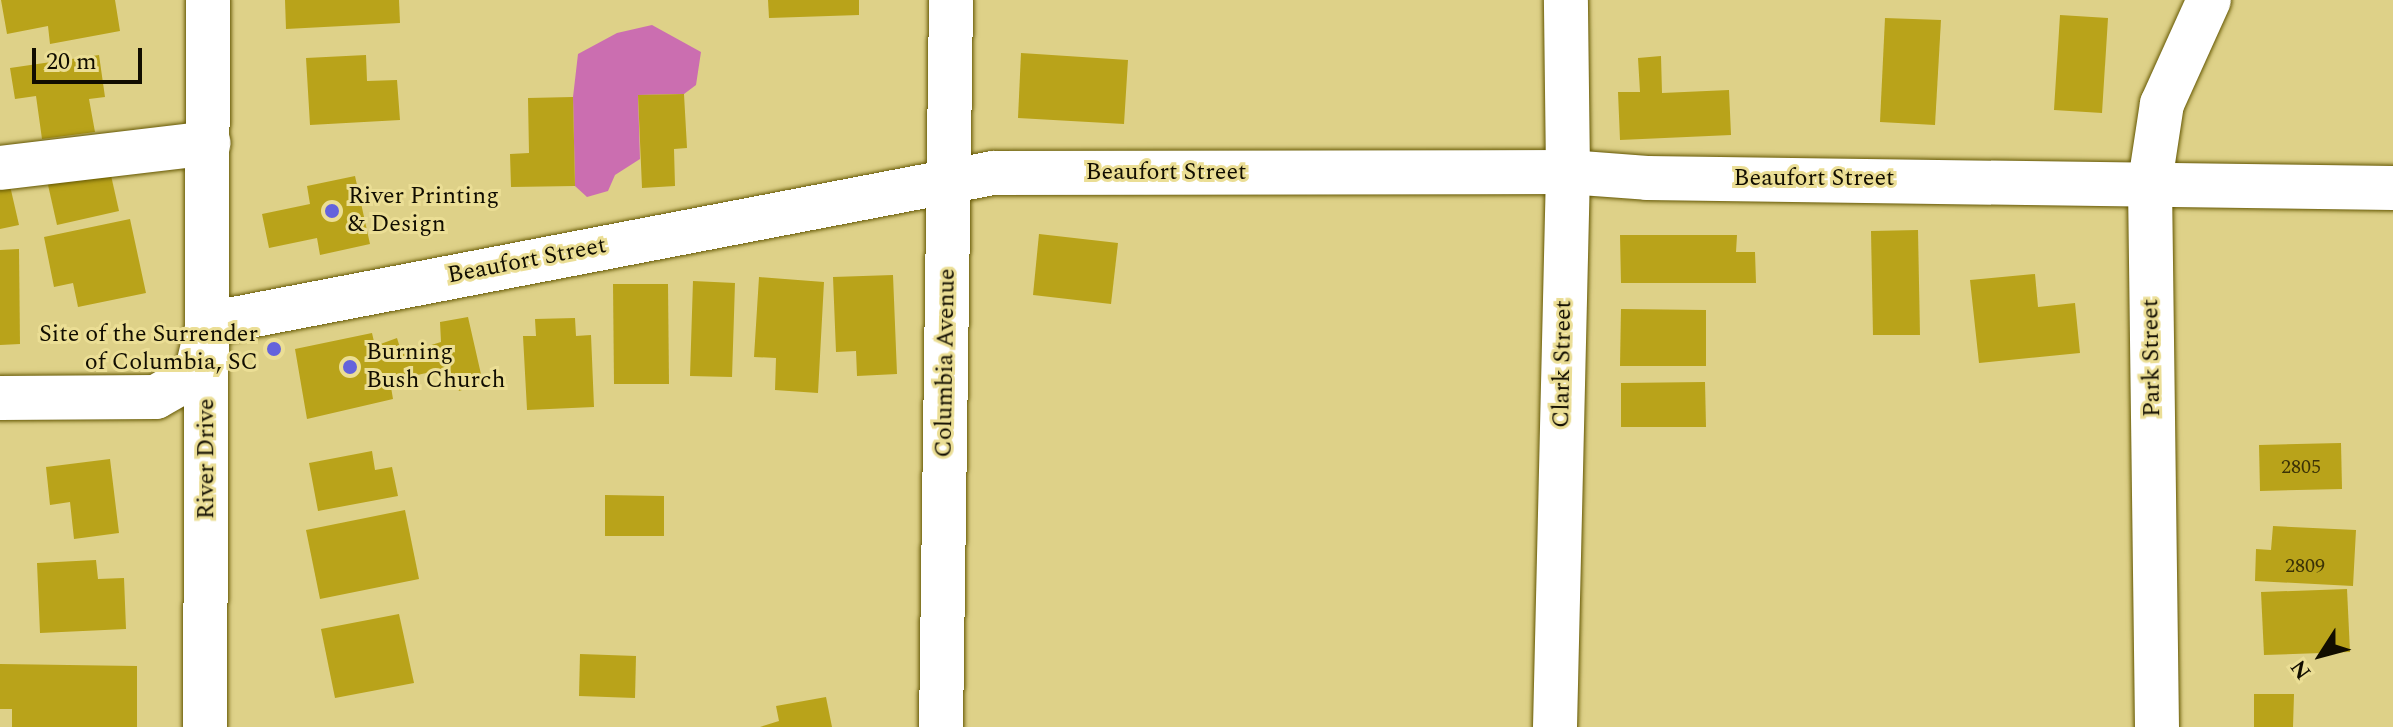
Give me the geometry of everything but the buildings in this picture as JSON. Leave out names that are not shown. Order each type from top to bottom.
[{"type":"street","name":"River Drive","points":[[205,727],[208,0]]},
{"type":"street","name":"Columbia Avenue","points":[[941,727],[951,0]]},
{"type":"street","name":"Clark Street","points":[[1555,727],[1568,172],[1566,0]]},
{"type":"street","name":"Park Street","points":[[2157,727],[2150,182],[2162,104],[2209,0]]},
{"type":"street","points":[[0,168],[209,143]]},
{"type":"street","name":"Beaufort Street","points":[[208,324],[948,179],[993,173],[1568,172],[1647,178],[2150,182],[2393,188]]},
{"type":"street","points":[[0,398],[156,397],[196,374],[208,324]]},
{"type":"shaded area","points":[[652,25],[701,52],[696,85],[684,94],[638,95],[640,159],[615,175],[608,191],[587,197],[575,186],[573,97],[578,54],[617,33]]},
{"type":"place","name":"River Printing & Design","points":[[332,211]]},
{"type":"place","name":"Site of the Surrender of Columbia, SC","points":[[274,349]]},
{"type":"place","name":"Burning Bush Church","points":[[350,367]]}]
